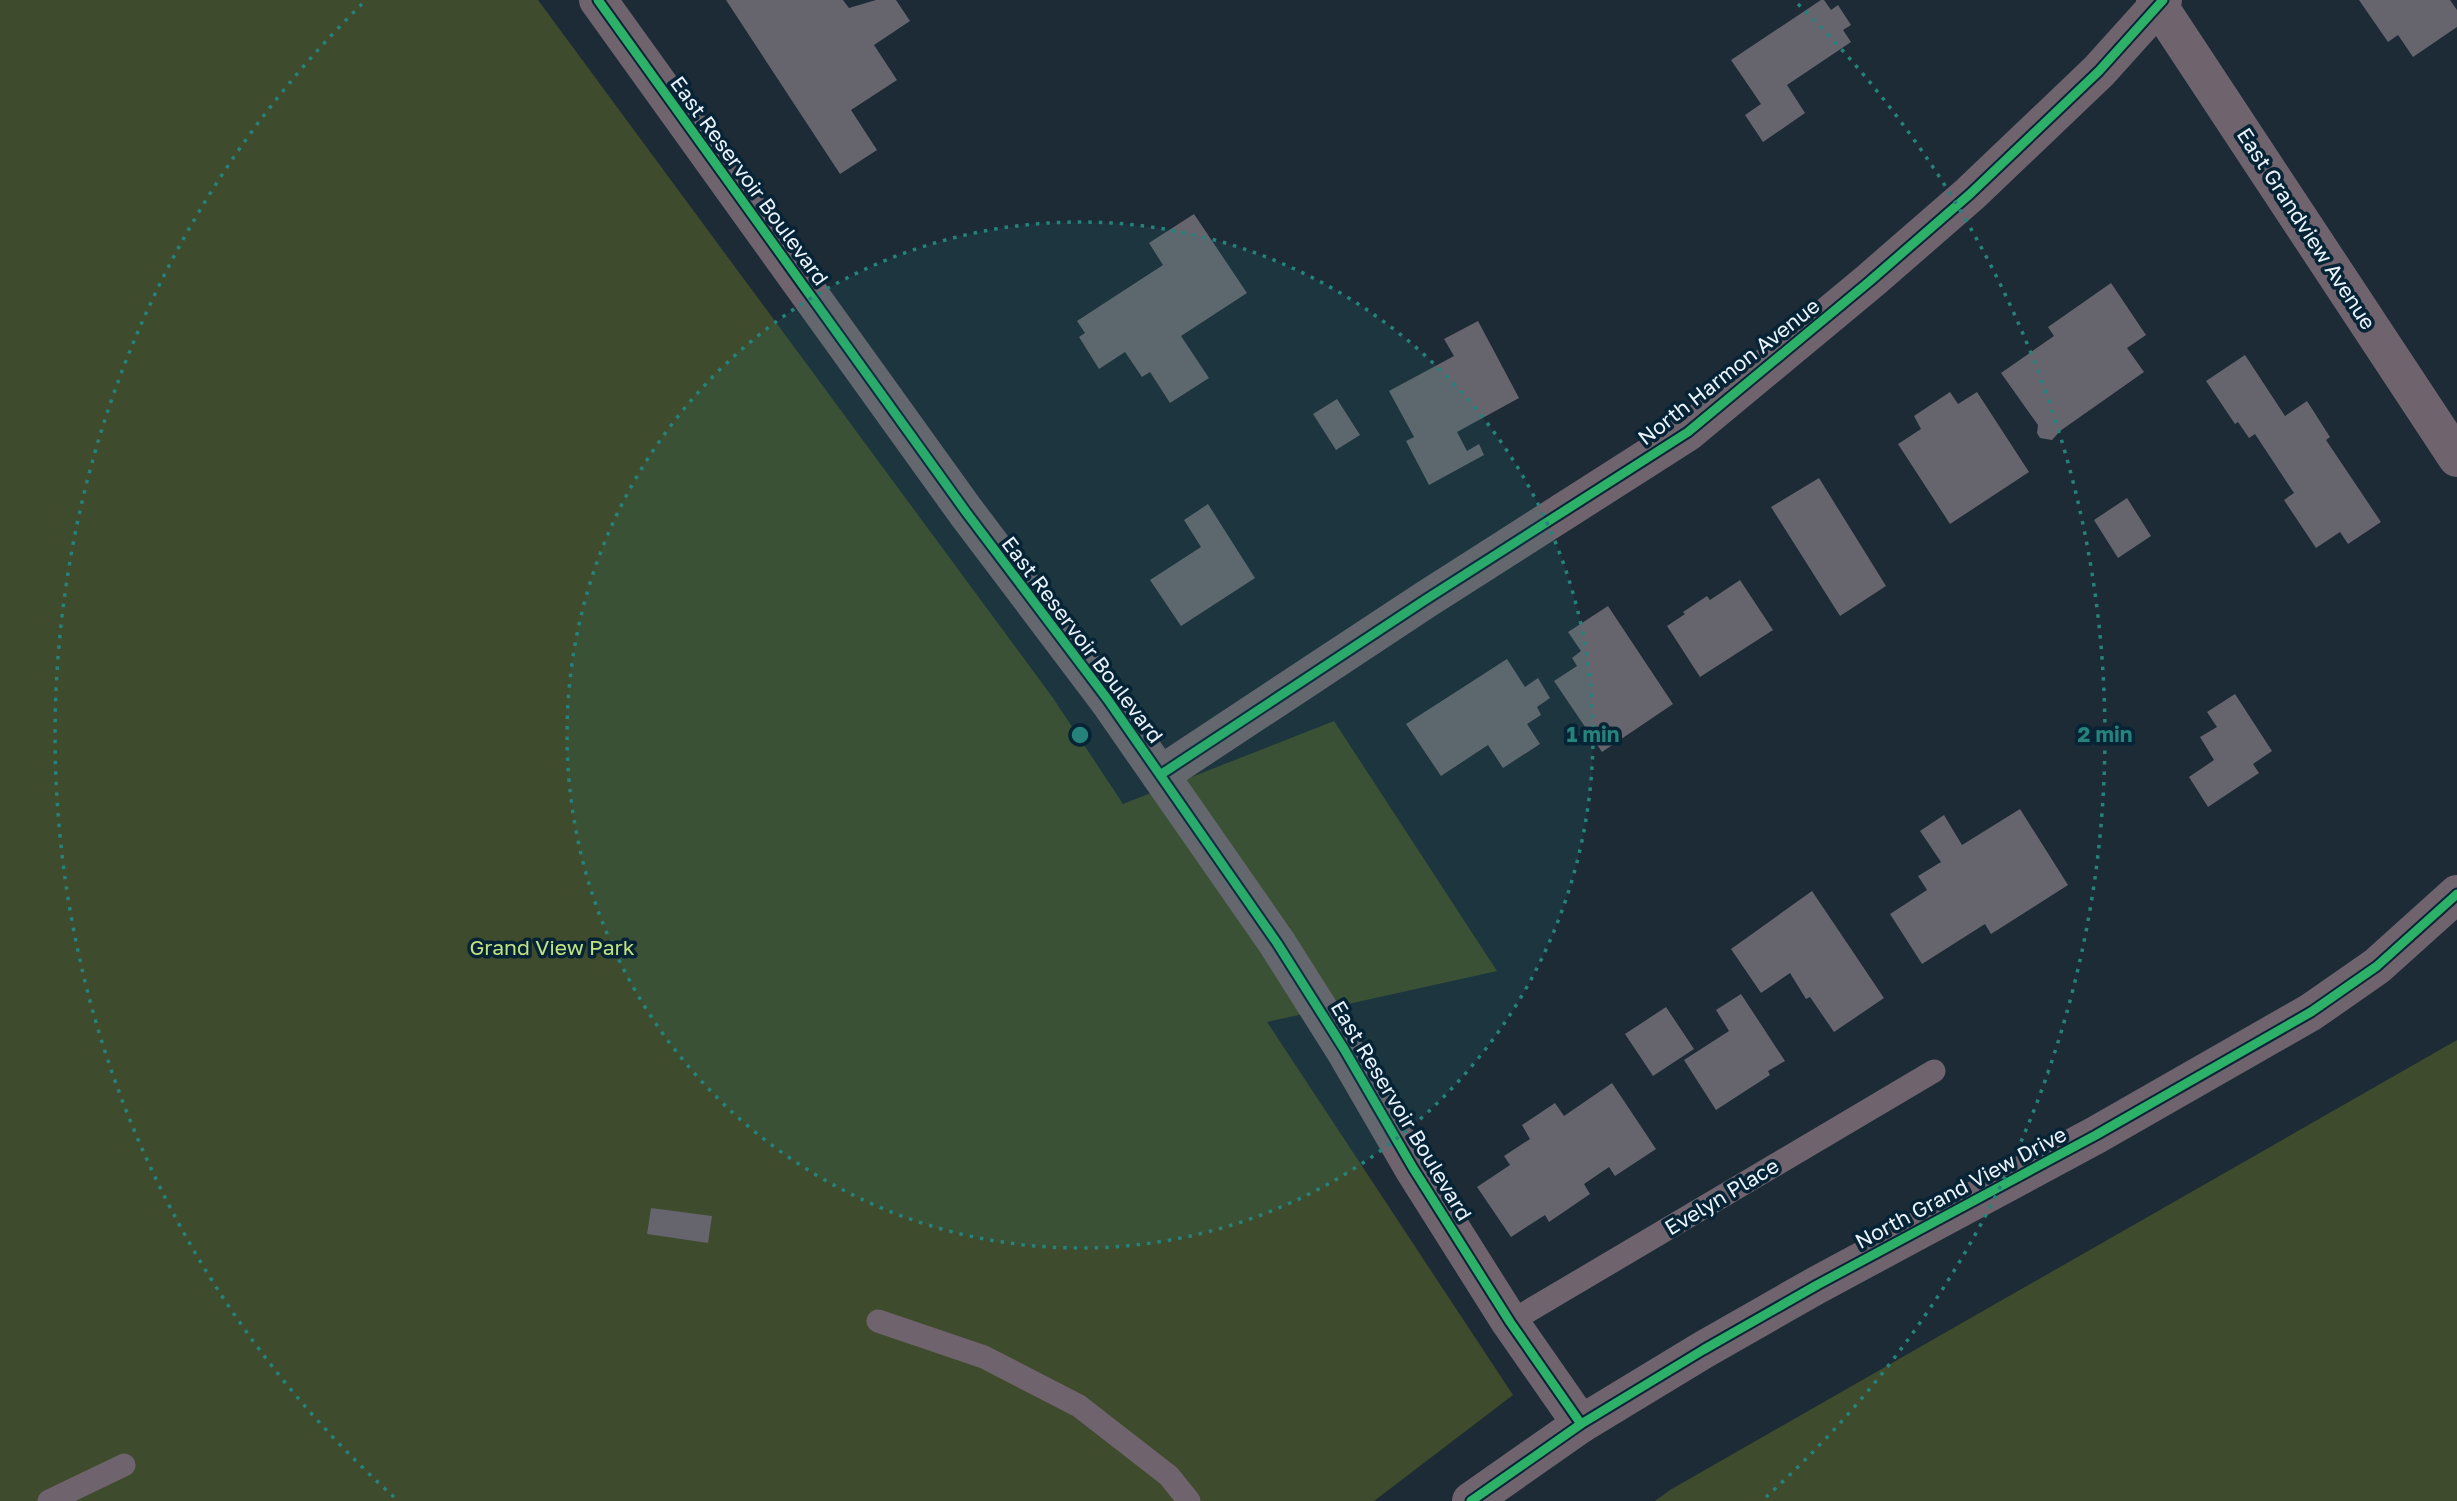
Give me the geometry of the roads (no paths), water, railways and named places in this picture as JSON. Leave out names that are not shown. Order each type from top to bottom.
[{"type":"street","name":"East Reservoir Boulevard","points":[[598,0],[965,512],[1108,700],[1160,775],[1292,967],[1510,1322],[1581,1424]]},
{"type":"street","name":"North Harmon Avenue","points":[[1160,775],[1435,593],[1688,432],[1860,290],[1970,194],[2099,71],[2159,2]]},
{"type":"street","name":"East Grandview Avenue","points":[[2159,2],[2457,458]]},
{"type":"street","name":"North Grand View Drive","points":[[1471,1501],[1581,1424],[1693,1355],[2096,1135],[2311,1012],[2377,966],[2457,894]]},
{"type":"lane","name":"Evelyn Place","points":[[1510,1322],[1934,1071]]},
{"type":"lane","points":[[878,1321],[984,1357],[1079,1405],[1169,1476],[1189,1501]]},
{"type":"lane","points":[[49,1501],[124,1465]]},
{"type":"park label","name":"Grand View Park","points":[[552,948]]}]
